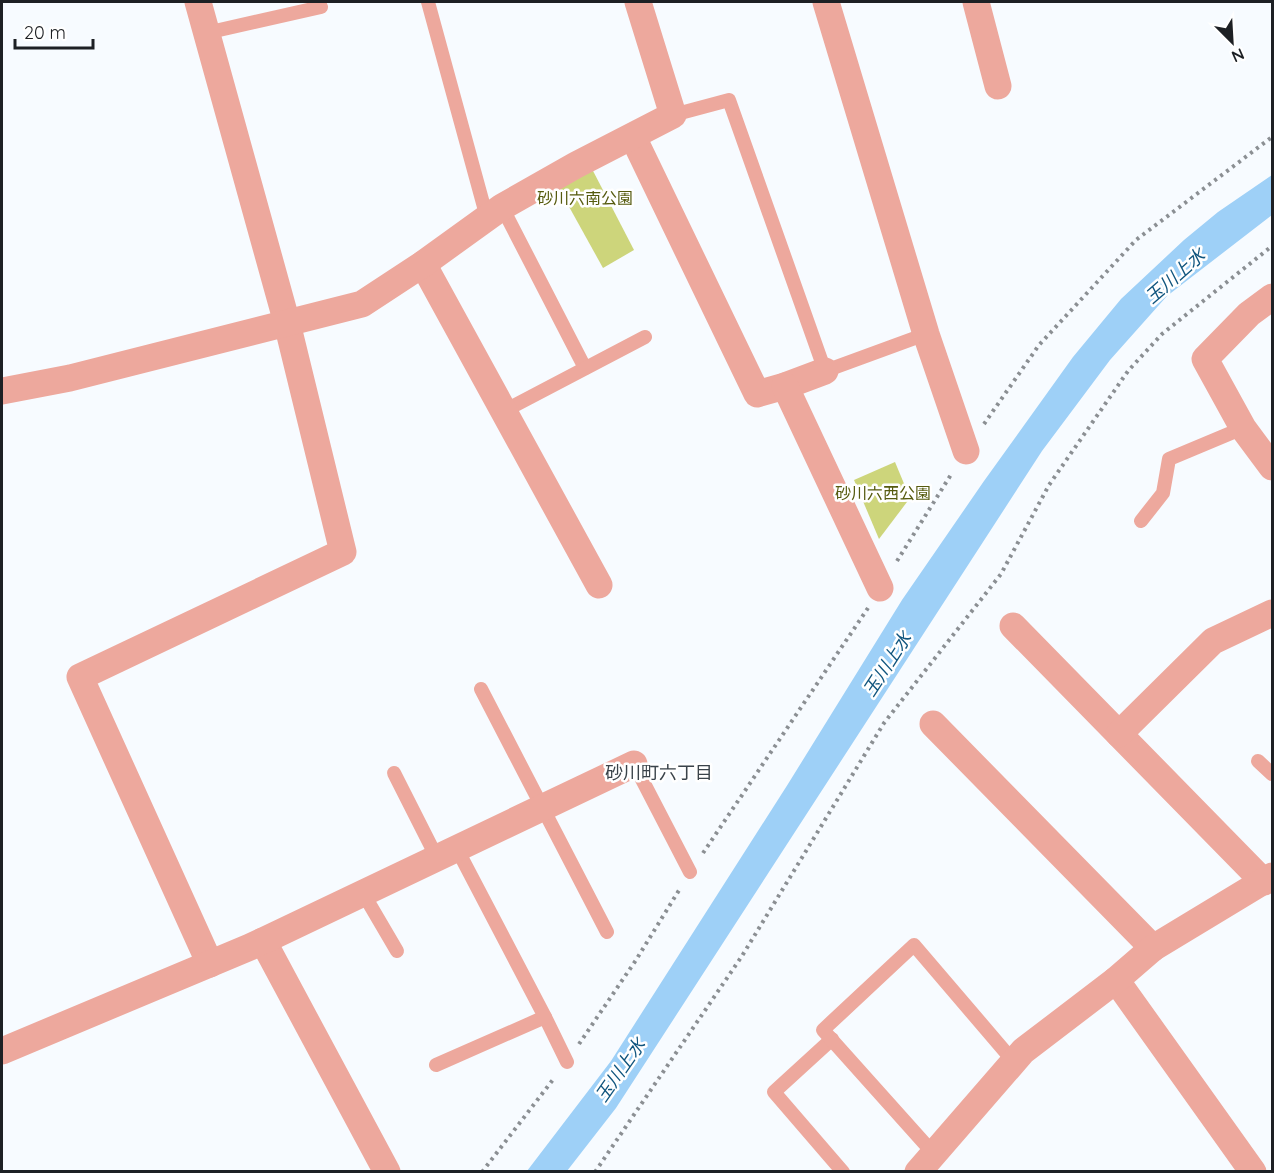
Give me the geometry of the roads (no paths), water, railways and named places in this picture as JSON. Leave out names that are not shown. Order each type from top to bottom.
[{"type":"street","points":[[198,2],[287,323],[343,552],[80,677],[210,964]]},
{"type":"street","points":[[2,391],[70,378],[362,304],[423,264],[495,212],[576,165],[673,115],[638,2]]},
{"type":"street","points":[[826,2],[926,334],[966,451]]},
{"type":"street","points":[[976,2],[998,86]]},
{"type":"street","points":[[633,136],[757,394],[825,370]]},
{"type":"street","points":[[423,264],[598,585]]},
{"type":"street","points":[[1272,297],[1250,314],[1205,359],[1243,428],[1272,467]]},
{"type":"street","points":[[785,386],[880,588]]},
{"type":"street","points":[[1119,734],[1214,641],[1272,613]]},
{"type":"street","points":[[926,1162],[1023,1051],[1116,980],[1153,948],[1268,879],[1119,734],[1013,626]]},
{"type":"street","points":[[933,724],[1153,948]]},
{"type":"street","points":[[2,1051],[263,941],[634,764]]},
{"type":"street","points":[[263,941],[387,1172]]},
{"type":"street","points":[[1116,980],[1253,1172]]},
{"type":"lane","points":[[428,2],[495,212],[585,368]]},
{"type":"lane","points":[[206,33],[321,7]]},
{"type":"lane","points":[[673,115],[729,99],[825,370],[926,334]]},
{"type":"lane","points":[[504,411],[645,337]]},
{"type":"lane","points":[[1141,521],[1163,493],[1169,459],[1243,428]]},
{"type":"lane","points":[[481,689],[607,932]]},
{"type":"lane","points":[[1258,761],[1272,774]]},
{"type":"lane","points":[[634,764],[690,872]]},
{"type":"lane","points":[[394,772],[447,854],[544,1017],[567,1062]]},
{"type":"lane","points":[[363,893],[398,951]]},
{"type":"lane","points":[[926,1162],[824,1030],[914,945],[1014,1062]]},
{"type":"lane","points":[[436,1065],[544,1017]]},
{"type":"lane","points":[[832,1039],[774,1092],[843,1172]]},
{"type":"water","name":"玉川上水","points":[[1272,175],[1272,215],[1167,296],[1110,360],[1042,451],[616,1108],[567,1171],[527,1171],[611,1061],[788,784],[902,600],[1073,357],[1121,299],[1184,240],[1218,212]]},
{"type":"district","name":"砂川町六丁目","points":[[659,772]]},
{"type":"park label","name":"砂川六南公園","points":[[585,198]]},
{"type":"park label","name":"砂川六西公園","points":[[883,493]]}]
